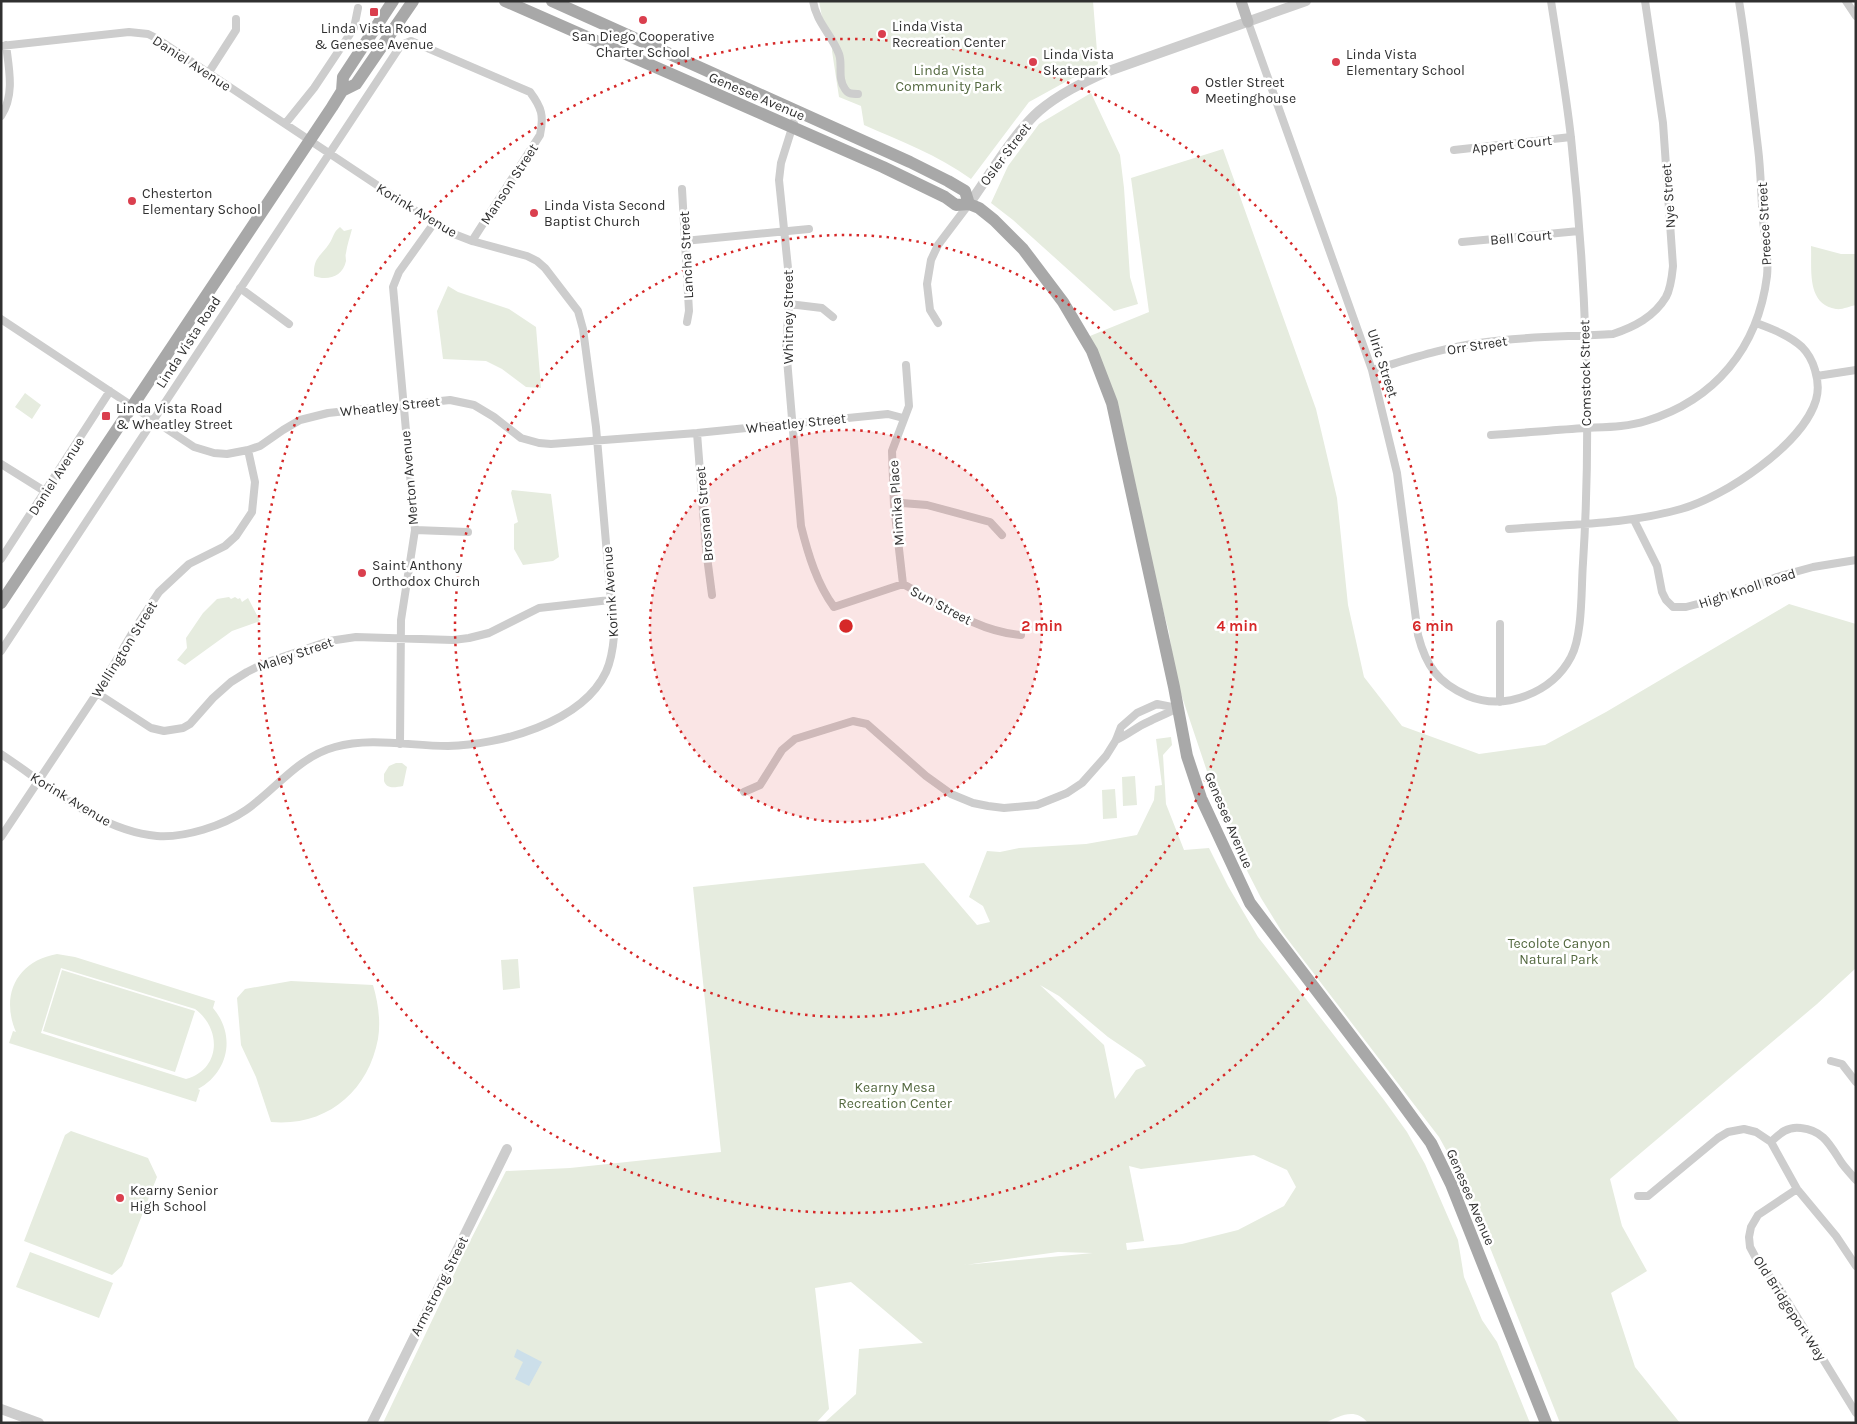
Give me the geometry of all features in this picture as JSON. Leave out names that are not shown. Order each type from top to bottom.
[{"type":"main road","name":"Linda Vista Road","points":[[342,91],[343,77],[393,1]]},
{"type":"main road","name":"Linda Vista Road","points":[[1,603],[342,91],[356,84],[413,1]]},
{"type":"main road","name":"Genesee Avenue","points":[[505,1],[883,167],[956,204],[969,204],[979,208],[1023,249],[1064,302],[1092,351],[1112,403],[1174,687],[1176,708],[1187,756],[1201,798],[1250,903],[1393,1091],[1430,1143],[1451,1184],[1546,1423]]},
{"type":"main road","name":"Genesee Avenue","points":[[552,1],[894,154],[965,191],[969,204]]},
{"type":"main road","name":"Ulric Street","points":[[1241,1],[1248,22]]},
{"type":"street","points":[[813,1],[815,12],[839,55],[841,83],[850,94],[858,94]]},
{"type":"street","name":"Osler Street","points":[[938,323],[930,310],[928,284],[931,260],[938,245],[1027,123],[1055,99],[1077,85],[1106,72],[1306,1]]},
{"type":"street","name":"Comstock Street","points":[[1500,702],[1522,698],[1542,689],[1559,675],[1572,656],[1578,636],[1585,523],[1585,336],[1571,137],[1551,1]]},
{"type":"street","name":"Nye Street","points":[[1585,336],[1613,334],[1629,329],[1649,317],[1666,297],[1670,286],[1673,266],[1663,122],[1645,1]]},
{"type":"street","name":"Preece Street","points":[[1491,435],[1621,426],[1645,422],[1680,409],[1702,394],[1719,380],[1744,349],[1760,312],[1767,276],[1767,257],[1762,185],[1746,43],[1739,1]]},
{"type":"street","points":[[1846,1],[1856,16]]},
{"type":"street","points":[[285,124],[314,88],[354,28],[358,8]]},
{"type":"street","points":[[209,72],[236,30],[236,19]]},
{"type":"street","name":"Ulric Street","points":[[1248,22],[1372,370],[1397,473],[1422,653],[1434,673],[1452,689],[1476,700],[1500,702]]},
{"type":"street","name":"Daniel Avenue","points":[[4,45],[129,32],[148,34],[209,72],[309,140]]},
{"type":"street","name":"Manson Street","points":[[398,48],[401,44],[411,42],[530,92],[540,105],[543,121],[540,135],[472,241]]},
{"type":"street","points":[[1,116],[6,108],[11,92],[4,45]]},
{"type":"street","name":"Linda Vista Road","points":[[1,651],[398,48]]},
{"type":"street","name":"Whitney Street","points":[[797,112],[781,163],[779,180],[785,230],[789,304],[786,347],[801,526],[805,544],[825,595],[834,607]]},
{"type":"street","name":"Appert Court","points":[[1454,150],[1571,137]]},
{"type":"street","name":"Korink Avenue","points":[[1,754],[105,822],[132,832],[158,836],[194,832],[222,824],[246,810],[290,771],[312,757],[334,747],[363,742],[448,746],[474,744],[513,736],[560,717],[582,703],[598,685],[606,672],[614,636],[598,441],[583,329],[578,311],[538,261],[454,234],[434,223],[309,140]]},
{"type":"street","name":"Lancha Street","points":[[682,189],[689,311],[687,322]]},
{"type":"street","name":"Merton Avenue","points":[[400,744],[401,620],[415,530],[402,405],[393,287],[399,272],[434,223]]},
{"type":"street","points":[[684,241],[809,229]]},
{"type":"street","name":"Bell Court","points":[[1462,242],[1579,231]]},
{"type":"street","points":[[240,288],[289,324]]},
{"type":"street","points":[[789,304],[822,308],[833,316]]},
{"type":"street","name":"Wheatley Street","points":[[1,319],[194,447],[214,453],[227,454],[260,446],[300,420],[328,413],[450,400],[474,405],[494,417],[521,438],[551,444],[697,433],[888,414],[903,418]]},
{"type":"street","points":[[1509,529],[1634,520],[1683,509],[1708,499],[1761,467],[1804,426],[1816,401],[1818,387],[1814,365],[1803,348],[1785,334],[1756,323]]},
{"type":"street","name":"Orr Street","points":[[1372,370],[1433,352],[1477,343],[1585,336]]},
{"type":"street","name":"Mimika Place","points":[[903,584],[894,505],[892,451],[909,406],[906,365]]},
{"type":"street","points":[[1817,376],[1856,370]]},
{"type":"street","name":"Daniel Avenue","points":[[1,559],[110,392]]},
{"type":"street","name":"Brosnan Street","points":[[697,433],[706,548],[712,595]]},
{"type":"street","name":"Wellington Street","points":[[1,837],[97,693],[159,592],[189,564],[225,546],[236,536],[252,512],[255,482],[248,450]]},
{"type":"street","points":[[1,464],[46,492]]},
{"type":"street","points":[[894,505],[902,503],[927,505],[990,522],[1002,535]]},
{"type":"street","name":"High Knoll Road","points":[[1634,520],[1657,566],[1662,592],[1666,600],[1673,606],[1686,607],[1724,598],[1777,577],[1813,567],[1856,560]]},
{"type":"street","points":[[415,530],[468,532]]},
{"type":"street","name":"Sun Street","points":[[834,607],[903,584],[985,628],[1005,634],[1020,635]]},
{"type":"street","name":"Maley Street","points":[[97,693],[151,728],[164,731],[183,728],[190,724],[213,698],[231,682],[247,672],[265,663],[329,641],[356,637],[452,640],[469,638],[489,633],[539,608],[610,600]]},
{"type":"street","points":[[1500,624],[1500,702]]},
{"type":"street","points":[[744,792],[760,785],[782,750],[795,739],[853,721],[867,724],[926,776],[951,794],[973,803],[1004,808],[1037,805],[1067,793],[1082,783],[1116,740],[1121,727],[1137,713],[1157,704],[1176,708]]},
{"type":"street","points":[[1116,740],[1128,736],[1148,721],[1160,718],[1176,708]]},
{"type":"street","points":[[1831,1061],[1842,1064],[1856,1082]]},
{"type":"street","points":[[1771,1142],[1782,1131],[1796,1127],[1811,1129],[1819,1133],[1831,1144],[1842,1163],[1856,1180]]},
{"type":"street","points":[[1638,1196],[1648,1196],[1718,1138],[1728,1132],[1744,1129],[1756,1132],[1771,1142],[1797,1189],[1836,1236],[1856,1266]]},
{"type":"street","name":"Armstrong Street","points":[[372,1423],[507,1149]]},
{"type":"street","name":"Old Bridgeport Way","points":[[1797,1189],[1758,1215],[1751,1227],[1750,1247],[1757,1260],[1780,1289],[1856,1413]]},
{"type":"street","points":[[1,1409],[39,1423]]},
{"type":"green space","name":"Linda Vista Community Park","points":[[819,1],[1093,1],[1098,64],[1029,102],[971,179],[932,156],[864,125],[861,106],[839,97],[832,51],[834,38],[822,17]]},
{"type":"green space","points":[[1091,93],[1120,155],[1130,277],[1138,304],[1114,311],[1013,220],[991,203],[1008,166],[1039,124]]},
{"type":"green space","name":"Tecolote Canyon Natural Park","points":[[1223,149],[1316,409],[1337,498],[1348,605],[1364,677],[1402,726],[1479,754],[1545,745],[1606,712],[1789,604],[1856,624],[1856,968],[1817,1004],[1610,1179],[1622,1226],[1647,1271],[1611,1293],[1635,1367],[1680,1423],[1560,1423],[1471,1200],[1439,1137],[1282,932],[1261,898],[1240,857],[1221,813],[1175,676],[1169,632],[1090,336],[1149,312],[1131,178]]},
{"type":"green space","points":[[340,227],[344,231],[352,229],[347,247],[346,261],[342,271],[329,278],[314,276],[316,261]]},
{"type":"green space","points":[[1811,246],[1841,254],[1856,254],[1856,305],[1836,309],[1826,306],[1820,300],[1815,293],[1811,275]]},
{"type":"green space","points":[[448,286],[458,292],[509,309],[536,327],[541,388],[526,387],[502,369],[486,361],[443,359],[437,311]]},
{"type":"green space","points":[[25,393],[41,405],[32,419],[15,407]]},
{"type":"green space","points":[[512,490],[551,494],[559,557],[553,561],[523,565],[514,549],[514,524],[518,522],[511,493]]},
{"type":"green space","points":[[229,597],[231,599],[235,597],[240,598],[242,602],[248,598],[260,621],[232,631],[185,665],[177,660],[187,648],[186,638],[203,613],[217,599]]},
{"type":"green space","name":"Kearny Mesa Recreation Center","points":[[1171,737],[1172,745],[1163,755],[1166,804],[1184,850],[1209,848],[1228,886],[1258,937],[1407,1132],[1425,1164],[1458,1240],[1464,1277],[1482,1320],[1497,1342],[1530,1423],[1368,1423],[1358,1415],[1347,1414],[1325,1423],[824,1423],[856,1394],[859,1349],[923,1343],[851,1282],[815,1288],[829,1409],[816,1423],[383,1423],[467,1247],[506,1171],[570,1168],[721,1152],[693,887],[924,863],[977,925],[990,922],[983,906],[969,897],[987,851],[1000,852],[1019,848],[1086,844],[1137,835],[1154,800],[1155,786],[1162,785],[1156,739]],"holes":[[[1040,985],[1059,996],[1108,1037],[1142,1060],[1146,1066],[1136,1070],[1115,1099],[1104,1045]],[[1254,1155],[1287,1170],[1296,1187],[1284,1206],[1238,1230],[1182,1244],[1127,1250],[1126,1243],[1144,1241],[1129,1166],[1141,1169]],[[1058,1252],[1093,1253],[967,1265]]]},
{"type":"green space","points":[[402,763],[407,767],[403,786],[389,787],[385,784],[384,774],[389,766]]},
{"type":"green space","points":[[1135,776],[1137,805],[1123,806],[1122,777]]},
{"type":"green space","points":[[1115,789],[1117,818],[1103,819],[1102,790]]},
{"type":"green space","points":[[57,954],[75,957],[215,1001],[213,1008],[225,1030],[226,1052],[217,1073],[198,1089],[200,1090],[196,1102],[9,1043],[13,1031],[16,1032],[10,1005],[11,993],[15,982],[31,964]],"holes":[[[61,968],[195,1009],[204,1017],[210,1027],[214,1048],[206,1067],[198,1074],[186,1079],[41,1033]]]},
{"type":"green space","points":[[518,959],[520,988],[503,990],[501,960]]},
{"type":"green space","points":[[62,970],[195,1011],[175,1072],[43,1031]]},
{"type":"green space","points":[[291,981],[373,985],[378,1012],[378,1039],[373,1058],[365,1075],[354,1090],[341,1102],[326,1112],[310,1119],[291,1122],[271,1122],[256,1077],[241,1045],[237,998],[245,989]]},
{"type":"green space","points":[[71,1131],[148,1158],[157,1177],[122,1266],[112,1275],[24,1241],[65,1135]]},
{"type":"green space","points":[[30,1252],[113,1283],[99,1318],[16,1287]]},
{"type":"water","points":[[517,1349],[542,1362],[529,1386],[515,1379],[523,1362],[514,1357]]},
{"type":"place","name":"Linda Vista Road & Genesee Avenue","points":[[374,12]]},
{"type":"place","name":"San Diego Cooperative Charter School","points":[[643,20]]},
{"type":"place","name":"Linda Vista Recreation Center","points":[[882,34]]},
{"type":"place","name":"Linda Vista Skatepark","points":[[1033,62]]},
{"type":"place","name":"Linda Vista Elementary School","points":[[1336,62]]},
{"type":"place","name":"Ostler Street Meetinghouse","points":[[1195,90]]},
{"type":"place","name":"Chesterton Elementary School","points":[[132,201]]},
{"type":"place","name":"Linda Vista Second Baptist Church","points":[[534,213]]},
{"type":"place","name":"Linda Vista Road & Wheatley Street","points":[[106,416]]},
{"type":"place","name":"Saint Anthony Orthodox Church","points":[[362,573]]},
{"type":"place","name":"Kearny Senior High School","points":[[120,1198]]}]
